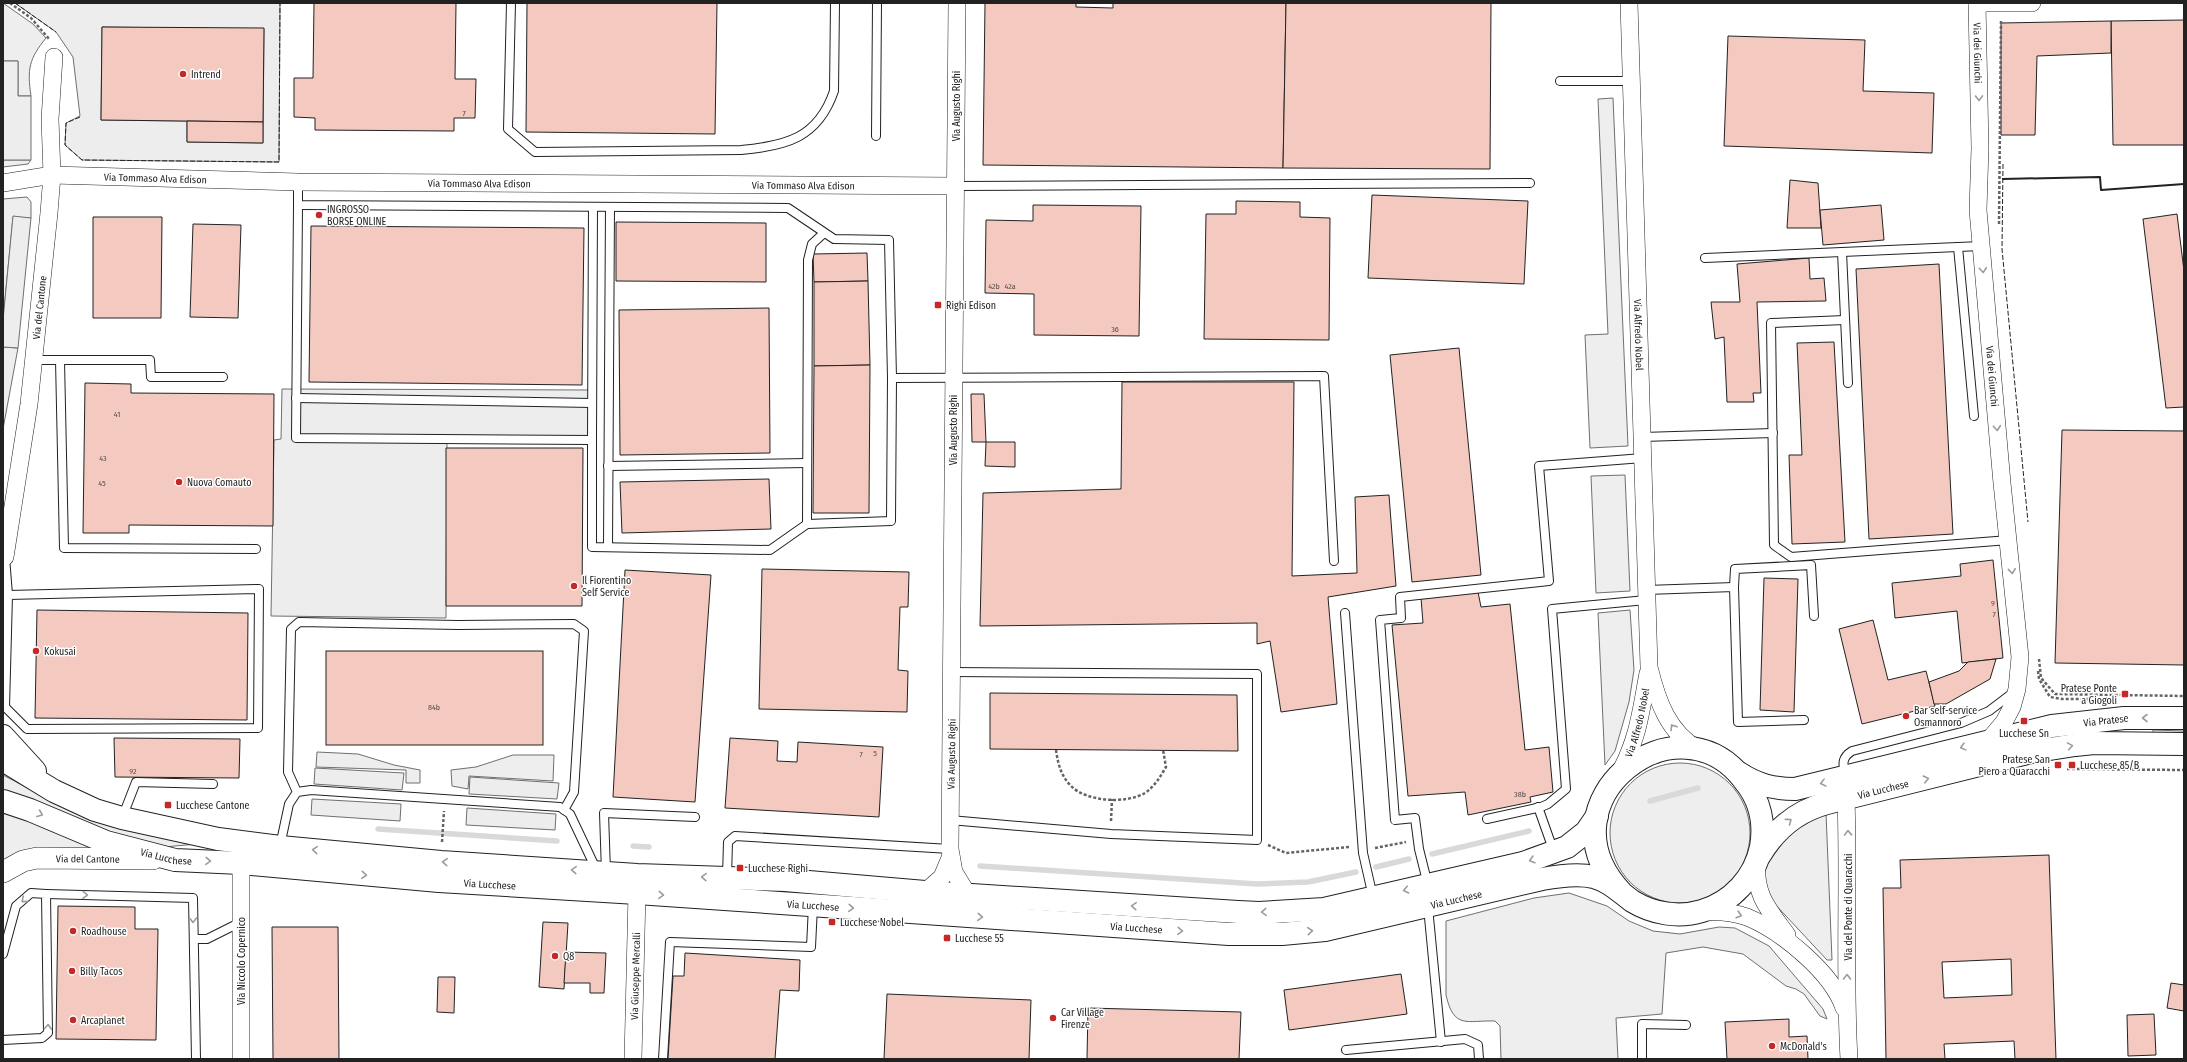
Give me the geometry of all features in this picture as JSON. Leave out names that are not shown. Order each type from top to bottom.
[{"type":"main road","name":"Via Pratese","points":[[2028,731],[2078,722],[2184,718]]},
{"type":"main road","name":"Via Lucchese","points":[[3,760],[54,791],[95,810],[122,818],[218,839],[280,847],[441,862],[727,878],[1259,913],[1324,908],[1371,892],[1565,876],[1593,876],[1611,884],[1637,904],[1660,913],[1679,915],[1701,912],[1721,903],[1736,892],[1748,878],[1756,862],[1775,833],[1798,814],[1816,806],[1846,788],[1988,741],[2028,731]]},
{"type":"main road","points":[[3,736],[54,791]]},
{"type":"main road","name":"Via Lucchese","points":[[1622,893],[1610,878],[1600,860],[1596,839],[1597,816],[1604,795],[1619,774],[1634,762],[1662,750],[1684,749],[1703,752],[1720,759],[1757,783],[1783,789],[1808,787],[1846,788],[2031,752],[2094,743],[2184,744]]},
{"type":"main road","name":"Via Lucchese","points":[[1735,770],[1751,790],[1760,812],[1762,837],[1756,862]]},
{"type":"main road","name":"Via Lucchese","points":[[3,801],[30,810],[106,842],[175,860],[241,863],[439,882],[637,893],[1229,934],[1282,934],[1326,930],[1427,888],[1523,863],[1555,853],[1574,843],[1586,832],[1597,816]]},
{"type":"street","name":"Via Augusto Righi","points":[[957,3],[950,853],[958,881],[968,895]]},
{"type":"street","name":"Via Alfredo Nobel","points":[[1629,3],[1649,667],[1656,695],[1673,727],[1686,742],[1703,752]]},
{"type":"street","points":[[1977,3],[2032,3]]},
{"type":"street","name":"Via dei Giunchi","points":[[1977,3],[1980,148],[1978,210],[2020,657],[2018,689],[2012,707],[2004,722],[1988,741]]},
{"type":"street","name":"Via del Cantone","points":[[5,557],[30,404],[52,175],[50,119],[54,57]]},
{"type":"street","name":"Via Tommaso Alva Edison","points":[[3,183],[52,175],[298,182],[956,186]]},
{"type":"street","name":"Via Alfredo Nobel","points":[[1619,774],[1629,756],[1637,735],[1649,667]]},
{"type":"street","name":"Via del Ponte di Quaracchi","points":[[1846,788],[1848,858],[1846,1016],[1849,1059]]},
{"type":"street","name":"Via Augusto Righi","points":[[925,892],[942,877],[950,853]]},
{"type":"street","name":"Via del Cantone","points":[[3,872],[24,861],[37,858],[175,860]]},
{"type":"street","name":"Via del Ponte di Quaracchi","points":[[1756,862],[1757,886],[1762,900],[1799,952]]},
{"type":"street","name":"Via Niccolo Copernico","points":[[241,863],[241,1059]]},
{"type":"street","name":"Via Giuseppe Mercalli","points":[[633,1059],[637,893]]},
{"type":"street","name":"Via del Ponte di Quaracchi","points":[[1701,912],[1722,911],[1747,917],[1775,931],[1823,973],[1840,997],[1846,1016]]},
{"type":"lane","points":[[511,3],[508,129],[535,152],[741,150],[763,148],[803,135],[819,122],[830,103],[834,91],[834,3]]},
{"type":"lane","points":[[876,136],[877,3]]},
{"type":"lane","points":[[1560,81],[1631,81]]},
{"type":"lane","points":[[298,182],[296,438],[592,440]]},
{"type":"lane","points":[[956,186],[1530,183]]},
{"type":"lane","points":[[298,204],[788,208],[834,239],[889,240],[892,378],[891,521],[807,524],[770,550],[592,547],[593,207]]},
{"type":"lane","points":[[608,547],[610,207]]},
{"type":"lane","points":[[807,524],[808,260],[812,244],[824,233]]},
{"type":"lane","points":[[1706,258],[1981,246]]},
{"type":"lane","points":[[1958,247],[1974,416]]},
{"type":"lane","points":[[1842,252],[1848,382]]},
{"type":"lane","points":[[1845,320],[1771,323],[1774,545],[1791,557],[2009,540]]},
{"type":"lane","points":[[34,360],[150,360],[151,377],[223,377]]},
{"type":"lane","points":[[60,360],[64,548],[256,549]]},
{"type":"lane","points":[[892,378],[1324,376],[1334,561]]},
{"type":"lane","points":[[296,398],[592,403]]},
{"type":"lane","points":[[1642,437],[1773,434]]},
{"type":"lane","points":[[1441,1042],[1427,888],[1419,850],[1415,818],[1395,820],[1380,620],[1401,618],[1400,597],[1549,581],[1538,466],[1643,458]]},
{"type":"lane","points":[[608,466],[807,462]]},
{"type":"lane","points":[[5,557],[8,595],[5,707],[27,729],[258,728],[259,589],[8,595]]},
{"type":"lane","points":[[1804,720],[1738,722],[1734,587],[1735,569],[1811,565],[1814,616]]},
{"type":"lane","points":[[1488,819],[1548,804],[1566,789],[1552,609],[1646,595],[1734,587]]},
{"type":"lane","points":[[1345,613],[1362,845],[1364,862],[1371,892]]},
{"type":"lane","points":[[298,792],[288,772],[291,630],[299,622],[458,625],[574,624],[584,631],[584,639],[574,792],[564,810]]},
{"type":"lane","points":[[950,820],[1111,834],[1257,840],[1257,674],[951,672]]},
{"type":"lane","points":[[1846,788],[1842,761],[1845,755],[1852,751],[1961,724],[1989,711],[2018,689]]},
{"type":"lane","points":[[122,818],[136,782],[213,784]]},
{"type":"lane","points":[[280,847],[289,804],[298,792],[311,790],[560,807],[570,814],[602,872]]},
{"type":"lane","points":[[1538,807],[1555,853]]},
{"type":"lane","points":[[602,872],[604,813],[695,817]]},
{"type":"lane","points":[[727,878],[728,842],[735,836],[950,853]]},
{"type":"lane","points":[[3,954],[16,906],[31,893],[193,898],[196,1059]]},
{"type":"lane","points":[[3,1040],[42,1038],[48,1033],[46,894]]},
{"type":"lane","points":[[663,1059],[670,942],[811,947],[813,905]]},
{"type":"lane","points":[[194,939],[207,939],[241,922]]},
{"type":"lane","points":[[1642,1059],[1642,1024],[1686,1025]]},
{"type":"lane","points":[[1346,1050],[1465,1039],[1478,1045],[1479,1059]]},
{"type":"path","points":[[10,3],[31,18],[50,37],[54,57]]},
{"type":"path","points":[[1999,230],[2001,4]]},
{"type":"path","points":[[1995,156],[1996,57]]},
{"type":"path","points":[[2038,652],[2041,678],[2055,694],[2184,696]]},
{"type":"path","points":[[2036,659],[2039,679],[2046,692],[2055,699],[2184,700]]},
{"type":"path","points":[[1056,750],[1058,766],[1072,787],[1084,794],[1112,799],[1130,799],[1144,794],[1154,786],[1166,766],[1163,750]]},
{"type":"path","points":[[2064,769],[2184,770]]},
{"type":"path","points":[[1111,834],[1112,799]]},
{"type":"path","points":[[442,847],[443,821]]},
{"type":"path","points":[[1257,840],[1286,853],[1362,845],[1371,849],[1418,840]]},
{"type":"shaded area","points":[[3,3],[33,24],[46,38],[36,52],[31,65],[29,78],[31,96],[18,96],[18,61],[3,61]]},
{"type":"shaded area","points":[[15,3],[280,3],[279,162],[82,160],[65,145],[66,123],[80,116],[73,57],[56,32]],"holes":[[[102,27],[264,29],[263,143],[187,142],[187,121],[101,120]]]},
{"type":"shaded area","points":[[3,61],[18,61],[18,96],[31,96],[31,160],[3,160]]},
{"type":"shaded area","points":[[1613,98],[1628,446],[1590,448],[1585,335],[1608,334],[1598,99]]},
{"type":"shaded area","points":[[3,160],[31,160],[28,164],[3,167]]},
{"type":"shaded area","points":[[27,197],[31,202],[31,218],[13,217],[3,320],[3,199]]},
{"type":"shaded area","points":[[13,216],[31,218],[18,348],[3,347],[3,320]]},
{"type":"shaded area","points":[[3,347],[18,348],[3,429]]},
{"type":"shaded area","points":[[282,389],[592,390],[592,440],[447,439],[446,618],[271,616],[274,440],[281,439]]},
{"type":"shaded area","points":[[1625,475],[1630,591],[1596,593],[1591,476]]},
{"type":"shaded area","points":[[1630,610],[1634,670],[1629,702],[1615,751],[1605,765],[1598,613]]},
{"type":"shaded area","points":[[2153,730],[2184,731],[2184,736],[2153,736]]},
{"type":"shaded area","points":[[317,752],[358,754],[394,765],[420,770],[420,783],[406,783],[406,770],[316,767]]},
{"type":"shaded area","points":[[513,755],[554,755],[553,781],[469,776],[468,789],[452,786],[451,770],[476,767]]},
{"type":"shaded area","points":[[1680,763],[1700,766],[1713,771],[1734,789],[1742,800],[1747,813],[1750,833],[1747,853],[1742,866],[1724,887],[1713,895],[1700,900],[1680,903],[1660,900],[1647,895],[1626,877],[1618,866],[1613,853],[1610,833],[1613,813],[1618,800],[1636,779],[1647,771],[1660,766]]},
{"type":"shaded area","points":[[315,768],[404,773],[402,790],[314,784]]},
{"type":"shaded area","points":[[3,775],[60,805],[197,844],[164,847],[102,832],[3,792]]},
{"type":"shaded area","points":[[470,777],[559,783],[557,799],[469,794]]},
{"type":"shaded area","points":[[312,799],[401,804],[400,821],[311,815]]},
{"type":"shaded area","points":[[3,808],[98,844],[95,850],[3,862]]},
{"type":"shaded area","points":[[467,808],[556,814],[555,830],[466,825]]},
{"type":"shaded area","points":[[1826,813],[1832,960],[1827,960],[1772,901],[1764,879],[1764,868],[1779,837]]},
{"type":"shaded area","points":[[1569,893],[1607,906],[1629,921],[1653,931],[1680,934],[1719,927],[1735,928],[1769,946],[1823,1009],[1827,1019],[1820,1016],[1804,994],[1796,989],[1786,986],[1743,954],[1703,947],[1666,953],[1662,1014],[1616,1018],[1618,1059],[1501,1059],[1500,1026],[1495,1021],[1463,1021],[1453,1014],[1449,1006],[1446,995],[1446,921],[1534,898]]},
{"type":"building","points":[[314,3],[456,3],[455,79],[476,79],[475,118],[454,118],[454,131],[315,130],[315,118],[294,117],[294,78],[313,78]]},
{"type":"building","points":[[527,3],[717,3],[715,134],[526,132]]},
{"type":"building","points":[[985,3],[1076,3],[1076,7],[1113,8],[1113,3],[1286,3],[1283,168],[983,165]]},
{"type":"building","points":[[1286,3],[1491,3],[1490,169],[1283,168]]},
{"type":"building","points":[[2184,20],[2184,145],[2113,145],[2111,21]]},
{"type":"building","points":[[2111,21],[2111,53],[2037,56],[2035,135],[2001,135],[2001,23]]},
{"type":"building","name":"Intrend","points":[[102,27],[264,28],[263,122],[101,120]]},
{"type":"building","points":[[1728,36],[1865,40],[1863,91],[1934,93],[1932,153],[1724,146]]},
{"type":"building","points":[[187,121],[263,122],[263,143],[187,142]]},
{"type":"building","points":[[1790,180],[1818,183],[1821,228],[1787,228]]},
{"type":"building","points":[[1372,195],[1528,201],[1524,284],[1368,278]]},
{"type":"building","points":[[1236,201],[1300,202],[1300,217],[1330,218],[1329,340],[1204,339],[1206,214],[1236,214]]},
{"type":"building","points":[[1033,205],[1141,206],[1139,336],[1034,335],[1034,294],[985,293],[986,220],[1033,221]]},
{"type":"building","points":[[1881,205],[1884,240],[1823,245],[1820,210]]},
{"type":"building","points":[[2177,214],[2184,271],[2184,407],[2166,408],[2143,219]]},
{"type":"building","points":[[93,217],[162,217],[161,318],[93,318]]},
{"type":"building","points":[[616,222],[766,223],[766,282],[616,281]]},
{"type":"building","points":[[193,224],[241,225],[238,318],[190,317]]},
{"type":"building","points":[[311,226],[584,228],[582,385],[309,382]]},
{"type":"building","points":[[867,253],[868,281],[814,282],[813,254]]},
{"type":"building","points":[[1809,258],[1810,279],[1824,278],[1826,301],[1757,302],[1761,393],[1753,393],[1754,402],[1727,402],[1724,337],[1715,339],[1711,302],[1740,302],[1737,264]]},
{"type":"building","points":[[1939,264],[1953,534],[1869,539],[1856,269]]},
{"type":"building","points":[[868,281],[870,365],[814,366],[814,282]]},
{"type":"building","points":[[769,308],[770,453],[620,455],[619,310]]},
{"type":"building","points":[[1834,342],[1845,542],[1792,544],[1789,455],[1802,455],[1797,343]]},
{"type":"building","points":[[1459,348],[1481,575],[1412,582],[1390,355]]},
{"type":"building","points":[[870,365],[869,513],[813,513],[814,366]]},
{"type":"building","points":[[1122,382],[1294,382],[1292,576],[1357,573],[1355,497],[1389,495],[1396,586],[1328,597],[1337,704],[1281,712],[1270,641],[1257,644],[1257,623],[980,626],[983,493],[1121,489]]},
{"type":"building","name":"Nuova Comauto","points":[[85,383],[131,384],[131,393],[274,394],[273,526],[129,525],[129,533],[83,533]]},
{"type":"building","points":[[971,394],[984,394],[986,442],[972,442]]},
{"type":"building","points":[[2062,430],[2184,431],[2184,665],[2055,663]]},
{"type":"building","points":[[986,442],[1015,442],[1015,467],[985,466]]},
{"type":"building","points":[[446,448],[583,448],[582,606],[446,606]]},
{"type":"building","points":[[769,479],[771,529],[622,533],[620,482]]},
{"type":"building","points":[[1993,560],[2003,658],[1962,663],[1957,611],[1895,618],[1892,583],[1961,576],[1960,564]]},
{"type":"building","points":[[762,569],[909,572],[908,607],[900,607],[898,670],[908,671],[907,712],[759,709]]},
{"type":"building","points":[[625,570],[711,575],[695,802],[613,797]]},
{"type":"building","points":[[1764,578],[1798,579],[1794,712],[1760,710]]},
{"type":"building","points":[[1478,592],[1481,607],[1510,604],[1525,750],[1549,747],[1553,792],[1530,797],[1531,802],[1468,815],[1465,792],[1408,796],[1392,625],[1423,623],[1421,598]]},
{"type":"building","points":[[37,610],[248,613],[247,720],[35,718]]},
{"type":"building","points":[[1873,620],[1888,680],[1926,671],[1935,706],[1862,724],[1839,629]]},
{"type":"building","points":[[326,651],[543,651],[543,745],[326,745]]},
{"type":"building","points":[[1996,659],[1990,679],[1946,704],[1934,704],[1929,682],[1959,671],[1968,662]]},
{"type":"building","points":[[990,693],[1237,695],[1238,751],[990,749]]},
{"type":"building","points":[[114,738],[240,739],[239,778],[115,777]]},
{"type":"building","points":[[730,738],[778,741],[777,761],[797,762],[798,742],[883,747],[879,817],[725,808]]},
{"type":"building","points":[[2049,855],[2056,1059],[2015,1059],[2014,1041],[1944,1044],[1945,1059],[1886,1059],[1883,888],[1901,888],[1900,860]],"holes":[[[2011,959],[2012,995],[1944,998],[1942,962]]]},
{"type":"building","points":[[58,906],[135,907],[135,929],[158,929],[156,1040],[56,1039]]},
{"type":"building","points":[[543,922],[568,923],[564,989],[539,987]]},
{"type":"building","points":[[272,927],[338,927],[339,1059],[273,1059]]},
{"type":"building","points":[[566,952],[606,953],[604,993],[590,993],[590,983],[564,983]]},
{"type":"building","points":[[685,953],[800,960],[799,991],[780,990],[775,1059],[668,1059],[673,976],[684,976]]},
{"type":"building","points":[[1401,974],[1407,1014],[1289,1030],[1284,990]]},
{"type":"building","points":[[438,977],[455,977],[454,1013],[437,1012]]},
{"type":"building","points":[[2171,983],[2184,985],[2184,1011],[2167,1008]]},
{"type":"building","points":[[887,994],[1031,1000],[1029,1059],[884,1059]]},
{"type":"building","points":[[1088,1008],[1241,1012],[1239,1059],[1087,1059]]},
{"type":"building","points":[[2154,1014],[2156,1055],[2128,1056],[2127,1015]]},
{"type":"building","points":[[1789,1019],[1789,1037],[1807,1036],[1808,1059],[1727,1059],[1725,1022]]},
{"type":"waterway","points":[[1650,801],[1698,788]]},
{"type":"waterway","points":[[378,829],[557,841]]},
{"type":"waterway","points":[[1432,854],[1529,831]]},
{"type":"waterway","points":[[633,846],[649,847]]},
{"type":"waterway","points":[[1376,867],[1409,859]]},
{"type":"waterway","points":[[980,866],[1257,884],[1308,882],[1356,872]]},
{"type":"fence","points":[[15,3],[56,32]]},
{"type":"fence","points":[[80,117],[66,123],[65,145],[82,160],[279,162],[280,3]]},
{"type":"fence","points":[[2003,164],[2002,249],[2028,522]]},
{"type":"wall","points":[[2003,179],[2100,177],[2101,190],[2184,184]]},
{"type":"place","name":"Intrend","points":[[183,74]]},
{"type":"place","name":"INGROSSO BORSE ONLINE","points":[[319,215]]},
{"type":"place","name":"Righi Edison","points":[[938,305]]},
{"type":"place","name":"Nuova Comauto","points":[[179,482]]},
{"type":"place","name":"Il Fiorentino Self Service","points":[[574,586]]},
{"type":"place","name":"Kokusai","points":[[36,651]]},
{"type":"place","name":"Pratese Ponte a Giogoli","points":[[2125,694]]},
{"type":"place","name":"Bar self-service Osmannoro","points":[[1906,716]]},
{"type":"place","name":"Lucchese Sn","points":[[2024,721]]},
{"type":"place","name":"Pratese San Piero a Quaracchi","points":[[2058,765]]},
{"type":"place","name":"Lucchese 85/B","points":[[2072,765]]},
{"type":"place","name":"Lucchese Cantone","points":[[168,805]]},
{"type":"place","name":"Lucchese Righi","points":[[740,868]]},
{"type":"place","name":"Lucchese Nobel","points":[[832,922]]},
{"type":"place","name":"Roadhouse","points":[[73,931]]},
{"type":"place","name":"Lucchese 55","points":[[947,938]]},
{"type":"place","name":"Q8","points":[[555,956]]},
{"type":"place","name":"Billy Tacos","points":[[72,971]]},
{"type":"place","name":"Car Village Firenze","points":[[1053,1018]]},
{"type":"place","name":"Arcaplanet","points":[[73,1020]]},
{"type":"place","name":"McDonald's","points":[[1772,1046]]}]
